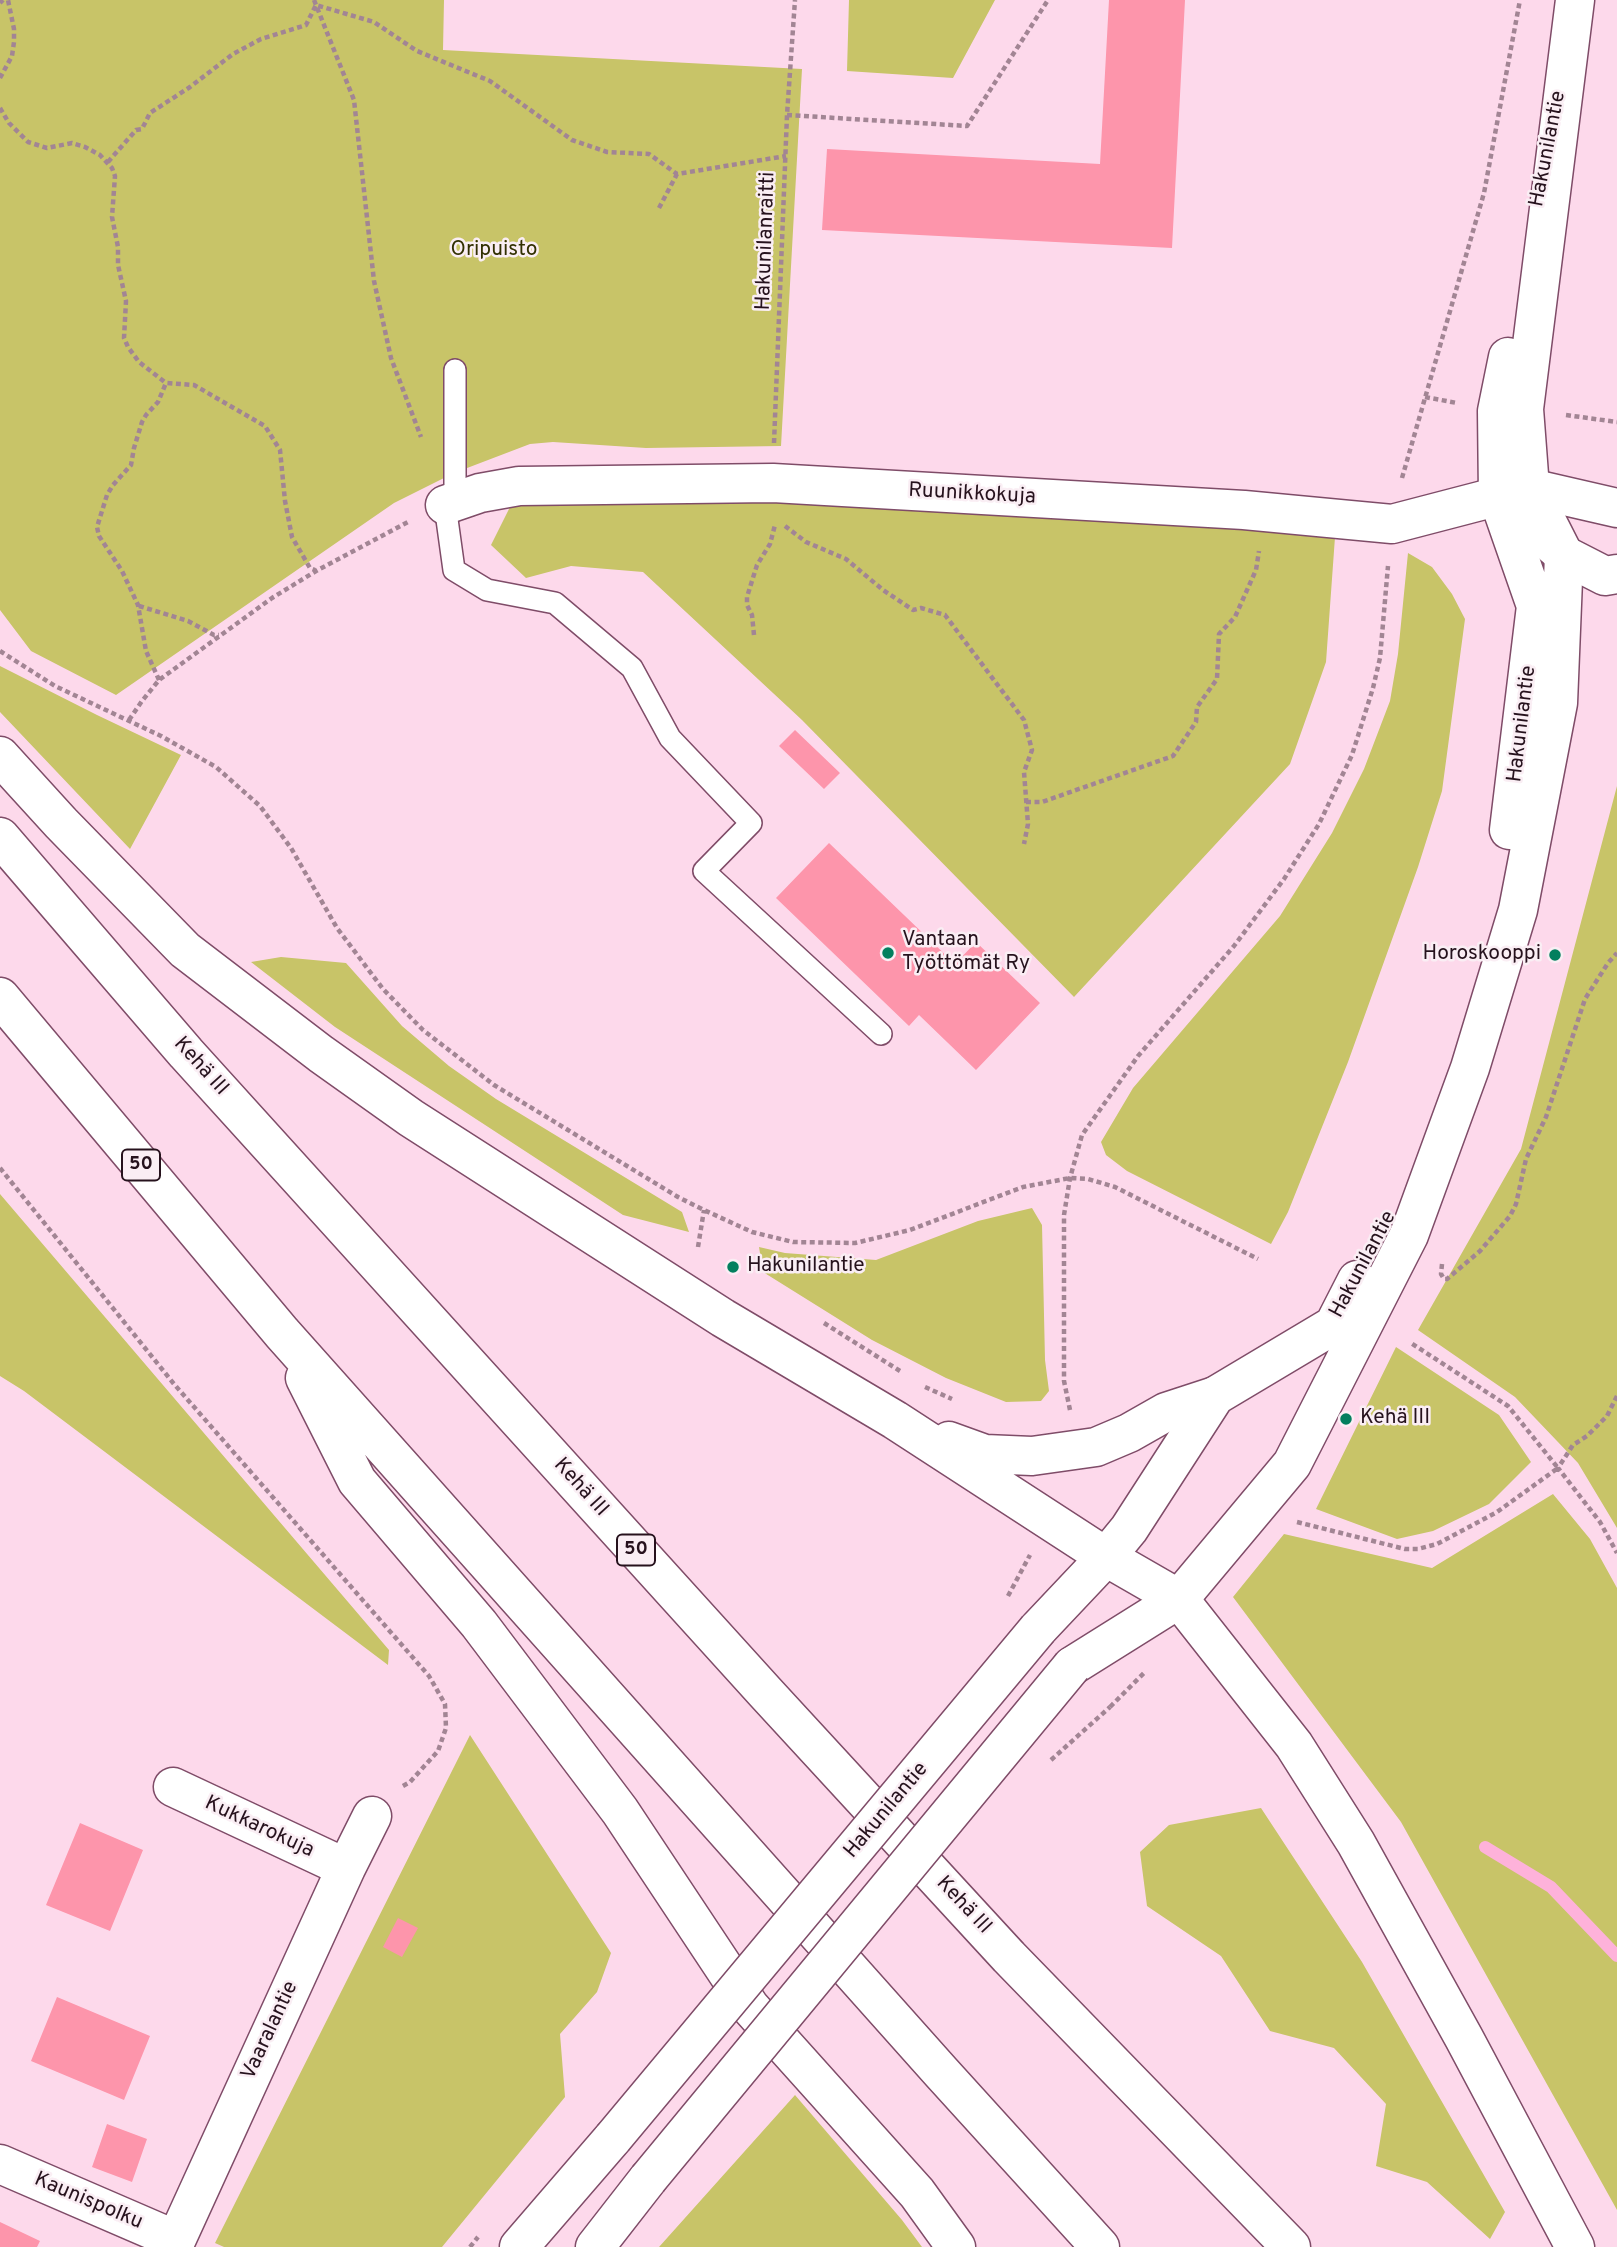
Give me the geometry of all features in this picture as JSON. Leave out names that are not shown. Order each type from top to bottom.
[{"type":"main road","name":"Hakunilantie","points":[[520,2247],[1038,1629],[1107,1557],[1129,1529],[1215,1396],[1334,1325],[1401,1195],[1483,942],[1511,820],[1536,606],[1497,411],[1571,43],[1576,0]]},
{"type":"main road","name":"Ruunikkokuja","points":[[450,502],[519,486],[773,483],[1267,512],[1392,524],[1514,492]]},
{"type":"main road","points":[[1514,492],[1617,508]]},
{"type":"main road","points":[[1514,492],[1564,555],[1605,576],[1617,574]]},
{"type":"main road","name":"Hakunilantie","points":[[595,2247],[648,2179],[1072,1666],[1180,1599],[1292,1464],[1409,1235],[1470,1068],[1518,910],[1558,703],[1564,555]]},
{"type":"main road","points":[[0,756],[185,950],[321,1054],[411,1118],[723,1318],[895,1420],[1107,1557],[1180,1599],[1294,1745],[1356,1843],[1464,2038],[1574,2247]]},
{"type":"main road","name":"Kehä III","points":[[0,837],[187,1053],[765,1692],[1009,1957],[1291,2247]]},
{"type":"main road","name":"50","points":[[0,997],[282,1333],[931,2062],[1100,2247]]},
{"type":"main road","points":[[282,1333],[356,1481],[479,1625],[620,1811],[750,2007],[917,2193],[956,2247]]},
{"type":"main road","points":[[895,1420],[985,1454],[1032,1456],[1096,1447],[1129,1433],[1166,1412],[1215,1396]]},
{"type":"main road","name":"Kukkarokuja","points":[[173,1787],[346,1868]]},
{"type":"main road","name":"Vaaralantie","points":[[174,2244],[372,1816]]},
{"type":"main road","name":"Kaunispolku","points":[[0,2164],[174,2244]]},
{"type":"lane","points":[[455,370],[450,502],[453,570],[487,590],[555,603],[632,668],[670,738],[751,823],[704,871],[881,1034]]},
{"type":"path","name":"Hakunilanraitti","points":[[773,483],[787,115],[795,0]]},
{"type":"path","points":[[787,115],[967,126],[1048,0]]},
{"type":"path","points":[[1072,1420],[1065,1381],[1064,1215],[1070,1178],[1082,1135],[1138,1056],[1234,946],[1284,879],[1319,824],[1352,754],[1380,658],[1392,524],[1398,493],[1484,193],[1520,0]]},
{"type":"path","points":[[0,78],[12,56],[14,42],[14,29],[3,1]]},
{"type":"path","points":[[108,162],[136,130],[142,129],[150,113],[233,54],[261,39],[306,25],[315,3]]},
{"type":"path","points":[[315,3],[374,22],[417,51],[490,81],[572,139],[607,152],[649,154],[677,174],[786,156]]},
{"type":"path","points":[[315,3],[354,100],[374,281],[391,358],[424,443]]},
{"type":"path","points":[[0,108],[9,123],[28,142],[47,148],[72,143],[85,147],[108,162],[115,176],[112,217],[126,301],[124,338],[128,347],[139,362],[166,383],[194,385],[265,426],[280,450],[292,537],[310,568],[316,570]]},
{"type":"path","points":[[659,208],[677,174]]},
{"type":"path","points":[[159,680],[146,651],[138,605],[122,570],[99,536],[97,527],[107,495],[131,466],[142,422],[158,402],[166,383]]},
{"type":"path","points":[[129,720],[159,680],[272,598],[316,570],[390,530],[450,502]]},
{"type":"path","points":[[1026,802],[1042,802],[1173,756],[1196,722],[1197,707],[1217,678],[1219,634],[1234,617],[1256,570],[1267,512]]},
{"type":"path","points":[[754,635],[747,597],[757,565],[770,544],[776,519],[806,542],[846,558],[883,590],[913,610],[921,607],[945,615],[1024,720],[1032,750],[1024,772],[1028,824],[1024,844]]},
{"type":"path","points":[[138,605],[188,621],[214,635],[220,635]]},
{"type":"path","points":[[0,651],[55,686],[129,720],[216,767],[260,806],[291,848],[337,928],[383,989],[446,1050],[494,1085],[678,1197],[704,1210],[752,1233],[793,1242],[855,1243],[910,1230],[1023,1187],[1070,1178],[1088,1179],[1115,1187],[1258,1259]]},
{"type":"path","points":[[1442,1252],[1441,1274],[1447,1279],[1480,1251],[1510,1216],[1516,1204],[1526,1159],[1546,1117],[1573,1043],[1585,999],[1608,962],[1617,956]]},
{"type":"path","points":[[0,1168],[174,1384],[429,1676],[445,1704],[446,1728],[438,1751],[410,1782],[386,1796],[372,1816]]},
{"type":"path","points":[[698,1247],[704,1210]]},
{"type":"path","points":[[824,1323],[901,1372]]},
{"type":"path","points":[[1411,1343],[1508,1406],[1600,1522],[1617,1553]]},
{"type":"path","points":[[922,1385],[959,1403]]},
{"type":"path","points":[[1289,1520],[1405,1549],[1437,1544],[1497,1511],[1558,1468],[1573,1445],[1587,1436],[1607,1416],[1617,1396]]},
{"type":"path","points":[[1008,1596],[1033,1550]]},
{"type":"path","points":[[1110,1707],[1146,1672]]},
{"type":"green space","name":"Oripuisto","points":[[0,0],[444,0],[443,50],[802,69],[781,446],[646,448],[553,442],[530,444],[454,473],[394,503],[116,695],[31,651],[0,610]]},
{"type":"green space","points":[[849,0],[995,0],[953,78],[847,71]]},
{"type":"green space","points":[[862,501],[1335,537],[1326,662],[1290,764],[1074,997],[802,720],[643,572],[571,566],[526,578],[491,545],[511,505]]},
{"type":"green space","points":[[1408,553],[1432,567],[1452,594],[1465,619],[1442,791],[1418,867],[1348,1062],[1288,1212],[1271,1244],[1127,1171],[1106,1155],[1101,1142],[1133,1088],[1280,916],[1332,833],[1364,769],[1390,701],[1398,654]]},
{"type":"green space","points":[[0,666],[181,755],[130,849],[0,712]]},
{"type":"green space","points":[[1617,786],[1617,1528],[1578,1463],[1515,1397],[1418,1330],[1521,1149]]},
{"type":"green space","points":[[281,957],[346,963],[402,1026],[449,1066],[496,1099],[682,1212],[689,1232],[623,1215],[335,1027],[251,962]]},
{"type":"green space","points":[[0,1194],[389,1650],[388,1665],[24,1391],[0,1376]]},
{"type":"green space","points":[[1032,1208],[1042,1225],[1045,1360],[1049,1391],[1041,1401],[1006,1402],[946,1378],[872,1340],[763,1272],[759,1247],[785,1253],[876,1260],[978,1221]]},
{"type":"green space","points":[[1396,1347],[1499,1415],[1531,1462],[1489,1504],[1433,1531],[1397,1539],[1316,1509]]},
{"type":"green space","points":[[1553,1494],[1590,1539],[1617,1588],[1617,2210],[1401,1822],[1233,1597],[1284,1534],[1432,1568]]},
{"type":"green space","points":[[470,1735],[611,1953],[597,1992],[560,2034],[565,2097],[442,2247],[224,2247],[215,2243]]},
{"type":"green space","points":[[1261,1808],[1362,1962],[1505,2212],[1490,2239],[1427,2182],[1376,2166],[1386,2104],[1334,2048],[1270,2031],[1221,1956],[1147,1906],[1140,1852],[1169,1825]]},
{"type":"green space","points":[[795,2095],[922,2247],[659,2247]]},
{"type":"building","points":[[1109,0],[1185,0],[1172,248],[822,230],[827,149],[1100,164]]},
{"type":"building","points":[[795,730],[840,773],[824,789],[779,746]]},
{"type":"building","name":"Vantaan Työttömät Ry","points":[[829,843],[955,964],[976,942],[1040,1003],[976,1070],[919,1015],[909,1026],[776,898]]},
{"type":"building","points":[[80,1823],[143,1850],[110,1931],[46,1905]]},
{"type":"building","points":[[398,1918],[418,1928],[402,1957],[383,1947]]},
{"type":"building","points":[[57,1997],[150,2036],[124,2100],[31,2061]]},
{"type":"building","points":[[107,2124],[147,2139],[132,2182],[92,2167]]},
{"type":"building","points":[[0,2222],[40,2241],[37,2247],[0,2247]]},
{"type":"waterway","points":[[1485,1847],[1551,1887],[1617,1956]]},
{"type":"place","name":"Vantaan Työttömät Ry","points":[[888,953]]},
{"type":"place","name":"Horoskooppi","points":[[1555,955]]},
{"type":"place","name":"Hakunilantie","points":[[733,1267]]},
{"type":"place","name":"Kehä III","points":[[1346,1419]]}]
